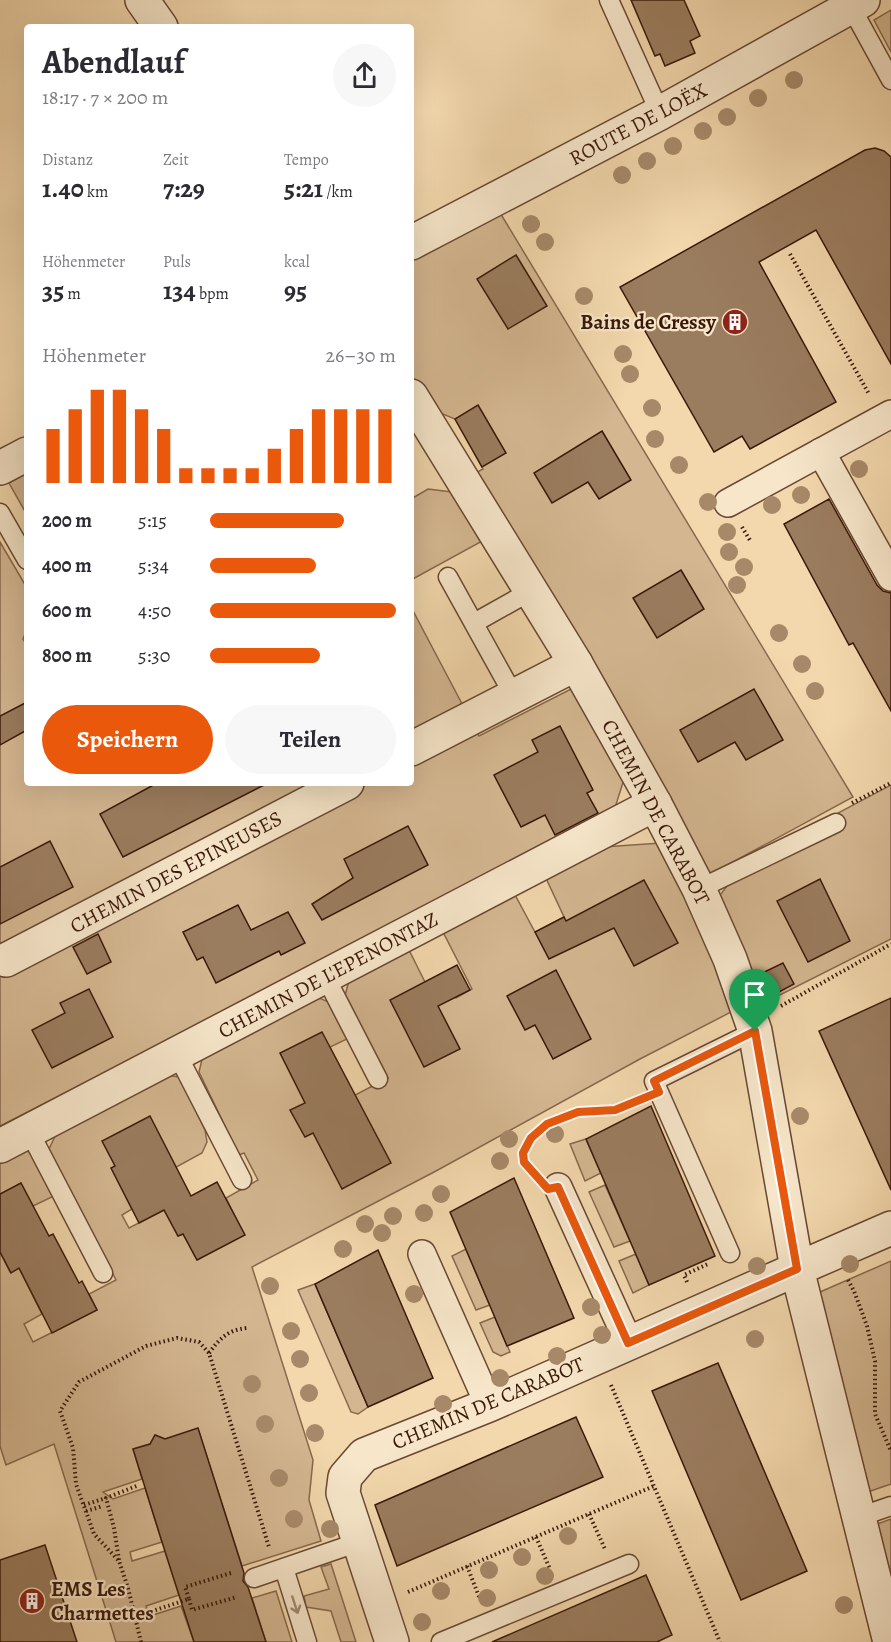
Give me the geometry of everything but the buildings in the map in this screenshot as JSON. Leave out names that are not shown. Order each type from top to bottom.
[{"type":"street","points":[[142,0],[159,24]]},
{"type":"street","name":"ROUTE DE LOËX","points":[[414,241],[660,113],[857,4]]},
{"type":"street","name":"CHEMIN DE CARABOT","points":[[414,401],[576,664],[656,804],[699,889],[730,959],[755,1031],[797,1269],[890,1642]]},
{"type":"street","points":[[728,503],[821,452],[888,422]]},
{"type":"street","points":[[821,452],[891,577]]},
{"type":"street","points":[[0,468],[24,456]]},
{"type":"street","points":[[414,747],[576,664]]},
{"type":"street","name":"CHEMIN DES EPINEUSES","points":[[6,960],[341,786]]},
{"type":"street","name":"CHEMIN DE L'EPENONTAZ","points":[[0,1146],[656,804]]},
{"type":"street","points":[[558,1187],[628,1343]]},
{"type":"street","points":[[797,1269],[891,1228]]},
{"type":"street","points":[[422,1254],[489,1405]]},
{"type":"street","name":"CHEMIN DE CARABOT","points":[[392,1642],[343,1493],[345,1477],[364,1455],[489,1405],[797,1269]]},
{"type":"lane","points":[[609,0],[660,113]]},
{"type":"lane","points":[[857,4],[891,80]]},
{"type":"lane","points":[[0,513],[24,555]]},
{"type":"lane","points":[[448,577],[514,696]]},
{"type":"lane","points":[[474,623],[531,591]]},
{"type":"lane","points":[[699,889],[836,823]]},
{"type":"lane","points":[[325,976],[378,1079]]},
{"type":"lane","points":[[724,1257],[654,1081],[755,1031]]},
{"type":"lane","points":[[177,1053],[242,1180]]},
{"type":"lane","points":[[29,1131],[103,1273]]},
{"type":"lane","points":[[859,1517],[891,1506]]},
{"type":"lane","points":[[307,1642],[269,1573],[359,1542]]},
{"type":"lane","points":[[441,1642],[621,1567]]},
{"type":"path","points":[[790,254],[888,422]]},
{"type":"path","points":[[836,823],[831,814],[891,783]]},
{"type":"path","points":[[755,1031],[768,1013],[891,944]]},
{"type":"path","points":[[558,1187],[548,1189],[524,1162],[523,1153],[531,1138],[547,1124],[578,1112],[615,1110],[659,1092]]},
{"type":"path","points":[[832,1254],[854,1291],[867,1326],[875,1361],[875,1414],[891,1451]]},
{"type":"path","points":[[684,1275],[724,1257]]},
{"type":"path","points":[[209,1353],[220,1337],[234,1329],[247,1328]]},
{"type":"path","points":[[119,1561],[94,1534],[76,1484],[73,1448],[60,1411],[79,1382],[146,1346],[177,1338],[199,1342],[209,1353],[269,1573],[266,1588],[192,1610],[185,1587],[258,1564],[269,1573]]},
{"type":"path","points":[[599,1357],[720,1642]]},
{"type":"path","points":[[84,1506],[139,1485]]},
{"type":"path","points":[[380,1604],[654,1486]]},
{"type":"path","points":[[106,1498],[119,1561],[141,1642]]},
{"type":"path","points":[[86,1511],[103,1506]]},
{"type":"path","points":[[589,1514],[621,1567]]},
{"type":"path","points":[[536,1537],[560,1592]]},
{"type":"path","points":[[467,1566],[490,1622]]},
{"type":"path","points":[[134,1617],[189,1599]]},
{"type":"shaded area","points":[[891,10],[891,52],[874,20]]},
{"type":"shaded area","points":[[499,211],[853,797],[707,876],[474,474],[483,469],[455,419],[433,410],[414,380],[414,255]]},
{"type":"shaded area","points":[[24,475],[24,510],[9,483]]},
{"type":"shaded area","points":[[428,489],[460,493],[486,539],[414,578],[414,497]]},
{"type":"shaded area","points":[[0,542],[24,583],[24,786],[414,786],[414,613],[479,736],[575,687],[625,776],[614,811],[0,1126]]},
{"type":"shaded area","points":[[891,785],[891,939],[766,1002],[717,899],[731,881],[842,829],[836,814]]},
{"type":"shaded area","points":[[661,843],[687,890],[733,1011],[252,1267],[313,1460],[309,1500],[321,1541],[242,1566],[198,1429],[165,1439],[155,1435],[150,1444],[133,1449],[142,1479],[103,1492],[113,1499],[145,1488],[162,1542],[130,1552],[132,1561],[165,1551],[179,1595],[146,1606],[150,1616],[181,1606],[194,1642],[116,1642],[54,1444],[6,1465],[0,1446],[0,1252],[10,1272],[19,1268],[42,1314],[24,1324],[33,1342],[97,1310],[89,1294],[116,1280],[49,1149],[57,1132],[164,1075],[180,1077],[205,1130],[207,1142],[202,1153],[125,1195],[132,1209],[122,1215],[129,1228],[164,1210],[178,1236],[183,1234],[197,1260],[244,1235],[226,1198],[258,1180],[244,1153],[239,1155],[199,1072],[203,1055],[317,997],[331,1003],[349,1038],[330,1047],[348,1082],[338,1104],[388,1078],[345,996],[349,980],[409,950],[425,982],[456,998],[472,989],[442,930],[514,893],[535,932],[564,917],[545,876],[603,847]]},
{"type":"shaded area","points":[[586,1139],[601,1173],[585,1181],[570,1144]]},
{"type":"shaded area","points":[[18,1149],[34,1153],[54,1196],[33,1206],[21,1183],[0,1194],[0,1159]]},
{"type":"shaded area","points":[[605,1185],[630,1241],[614,1247],[589,1192]]},
{"type":"shaded area","points":[[466,1249],[490,1305],[476,1310],[452,1256]]},
{"type":"shaded area","points":[[636,1254],[649,1285],[633,1293],[619,1261]]},
{"type":"shaded area","points":[[891,1261],[891,1484],[862,1494],[820,1292]]},
{"type":"shaded area","points":[[315,1284],[368,1407],[358,1414],[351,1412],[298,1290]]},
{"type":"shaded area","points":[[495,1317],[510,1352],[501,1356],[493,1352],[480,1323]]},
{"type":"shaded area","points":[[891,1519],[891,1591],[872,1526]]},
{"type":"shaded area","points":[[331,1564],[356,1642],[341,1642],[331,1611],[306,1607],[304,1596],[329,1589],[321,1567]]},
{"type":"shaded area","points":[[276,1591],[292,1642],[266,1642],[252,1598]]},
{"type":"place","name":"Bains de Cressy","points":[[735,322]]},
{"type":"place","name":"EMS Les Charmettes","points":[[32,1601]]},
{"type":"route","points":[[755,1031],[797,1269],[628,1343],[558,1187],[548,1189],[524,1162],[523,1153],[531,1138],[547,1124],[578,1112],[615,1110],[659,1092],[654,1081],[755,1031]]}]
